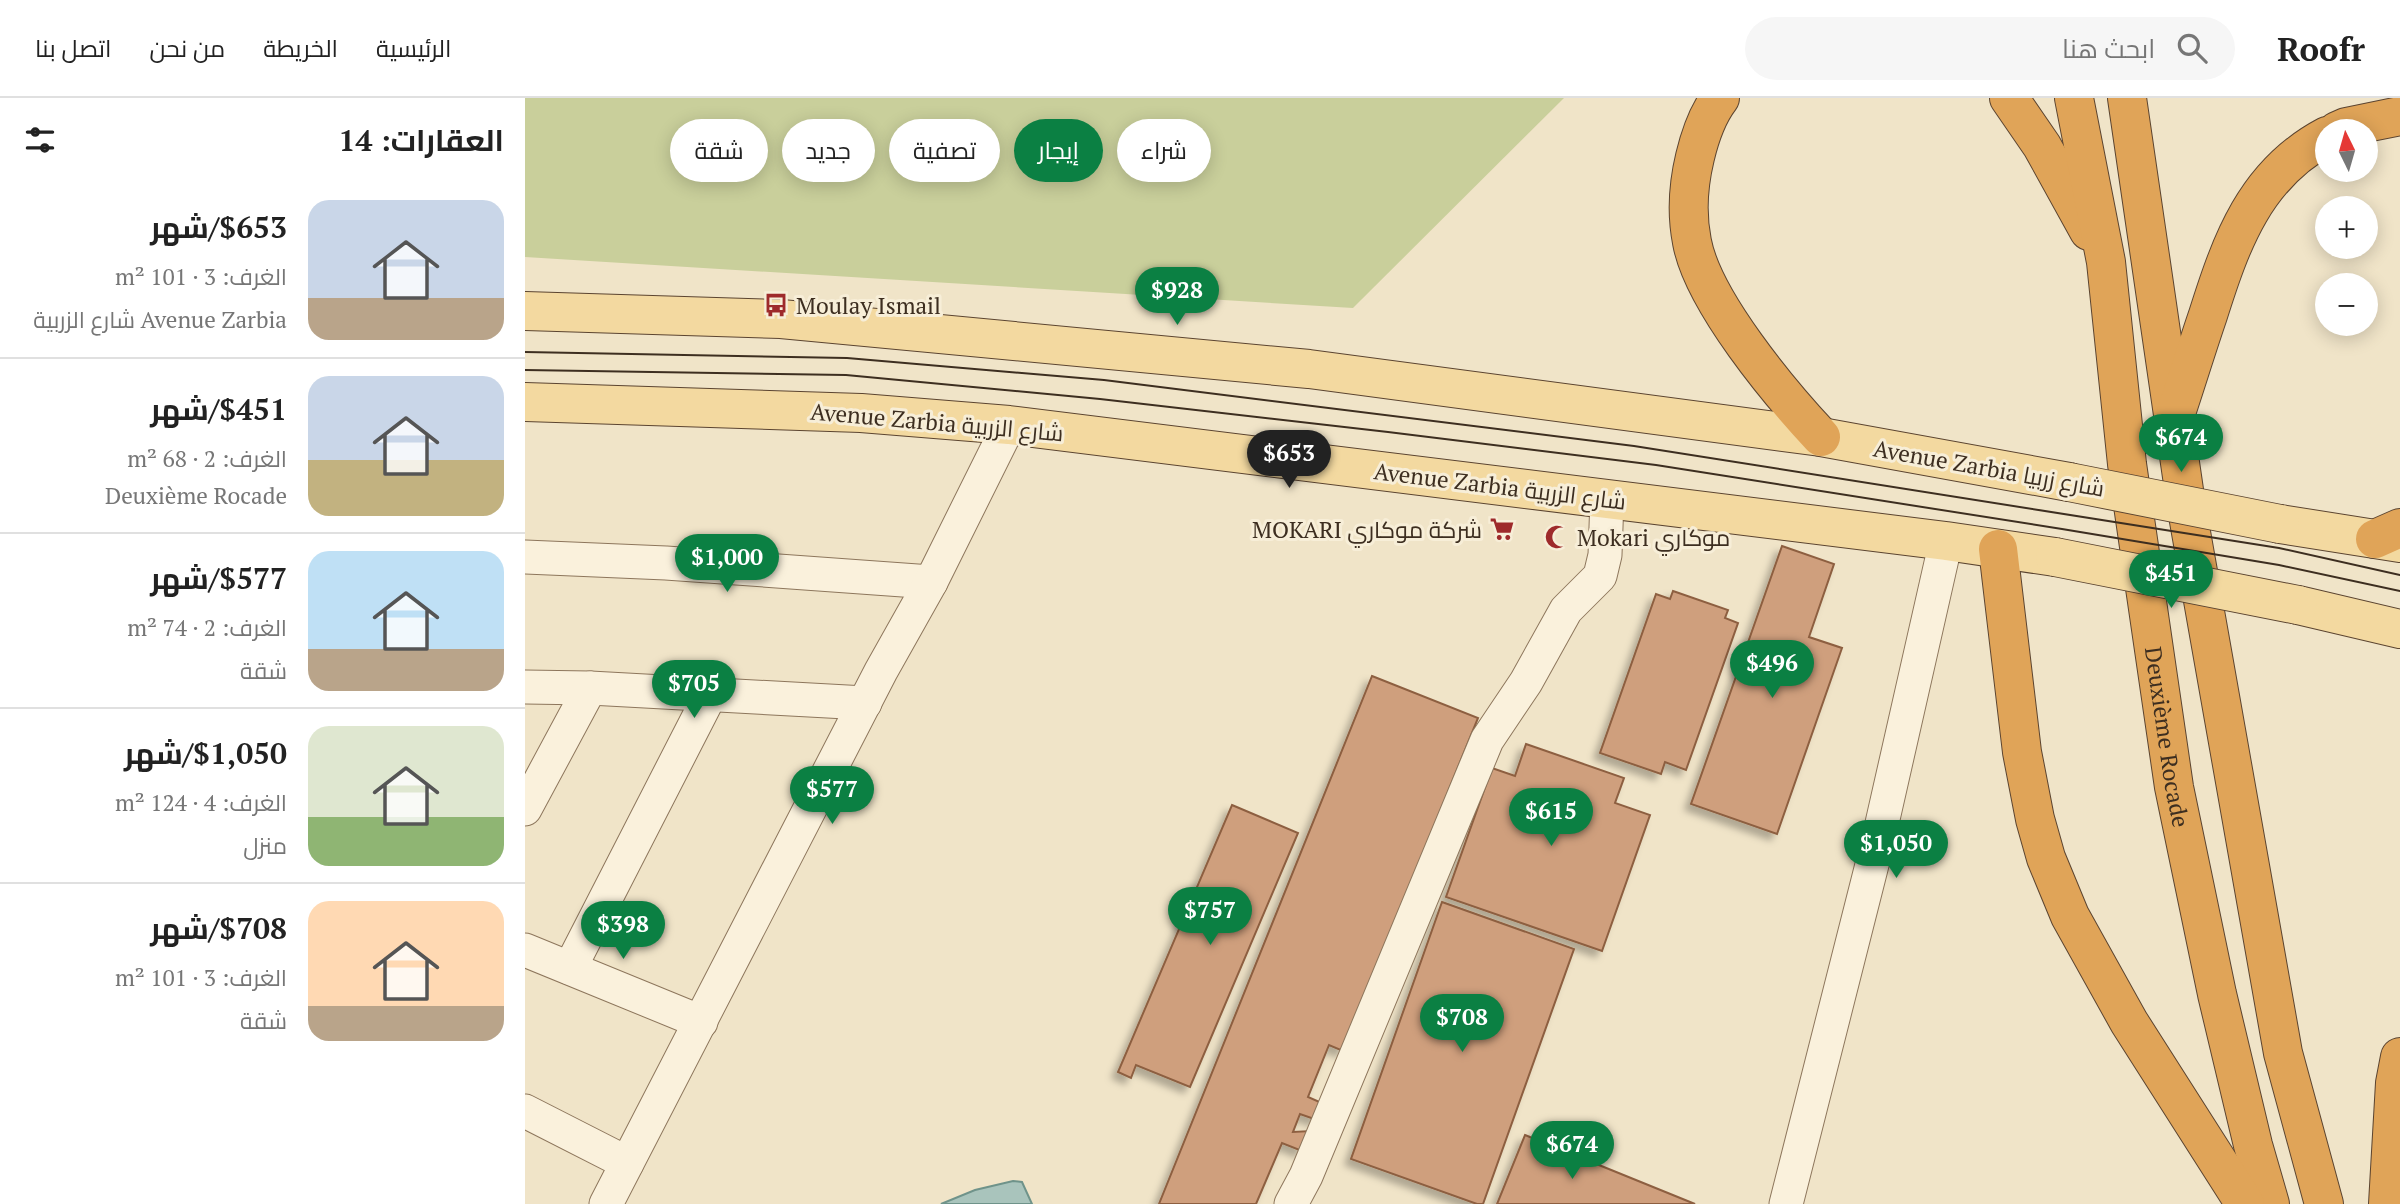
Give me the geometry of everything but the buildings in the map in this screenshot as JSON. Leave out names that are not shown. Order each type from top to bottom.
[{"type":"highway","points":[[1720,98],[1711,110],[1698,142],[1690,176],[1687,205],[1692,244],[1711,293],[1793,407],[1821,437]]},
{"type":"highway","points":[[2009,98],[2042,146],[2106,262]]},
{"type":"highway","name":"Deuxième Rocade","points":[[2074,98],[2106,262],[2127,464],[2174,787],[2217,994],[2270,1204]]},
{"type":"highway","points":[[2127,98],[2186,504],[2283,1053],[2324,1204]]},
{"type":"highway","points":[[2378,120],[2400,116]]},
{"type":"highway","points":[[2173,421],[2235,235],[2256,200],[2280,169],[2315,143]]},
{"type":"highway","points":[[1998,549],[2022,752],[2046,858],[2070,916],[2129,1022],[2245,1204]]},
{"type":"highway","points":[[2388,1204],[2395,1083],[2400,1057]]},
{"type":"main road","points":[[525,311],[781,319],[1309,369],[1821,437]]},
{"type":"main road","name":"Avenue Zarbia شارع الزربية","points":[[525,402],[861,413],[1009,425],[1946,541],[2055,557],[2298,605],[2400,629]]},
{"type":"main road","name":"Avenue Zarbia شارع زربيا","points":[[1821,437],[2280,524],[2392,537]]},
{"type":"street","points":[[606,1204],[865,703],[931,583],[1009,425]]},
{"type":"street","points":[[1291,1204],[1306,1176],[1487,740],[1526,682],[1566,610],[1600,576],[1605,555],[1607,499]]},
{"type":"street","points":[[1786,1204],[1878,841],[1946,541]]},
{"type":"street","points":[[525,557],[666,563],[931,583]]},
{"type":"street","points":[[525,687],[711,693],[865,703]]},
{"type":"street","points":[[525,809],[590,688]]},
{"type":"street","points":[[570,968],[711,693]]},
{"type":"street","points":[[525,950],[701,1022]]},
{"type":"street","points":[[525,1111],[627,1163]]},
{"type":"green space","points":[[525,98],[1564,98],[1353,308],[525,257]]},
{"type":"water","points":[[1013,1181],[1022,1182],[1032,1204],[941,1204],[975,1190]]},
{"type":"tram line","points":[[525,352],[847,358],[1104,380],[1634,446],[2279,548],[2400,575]]},
{"type":"tram line","points":[[525,370],[846,375],[1100,399],[1388,432],[1656,465],[2279,565],[2400,591]]},
{"type":"place","name":"Moulay Ismail","points":[[776,305]]},
{"type":"place","name":"MOKARI شركة موكاري","points":[[1502,529]]},
{"type":"place","name":"Mokari موكاري","points":[[1557,537]]}]
